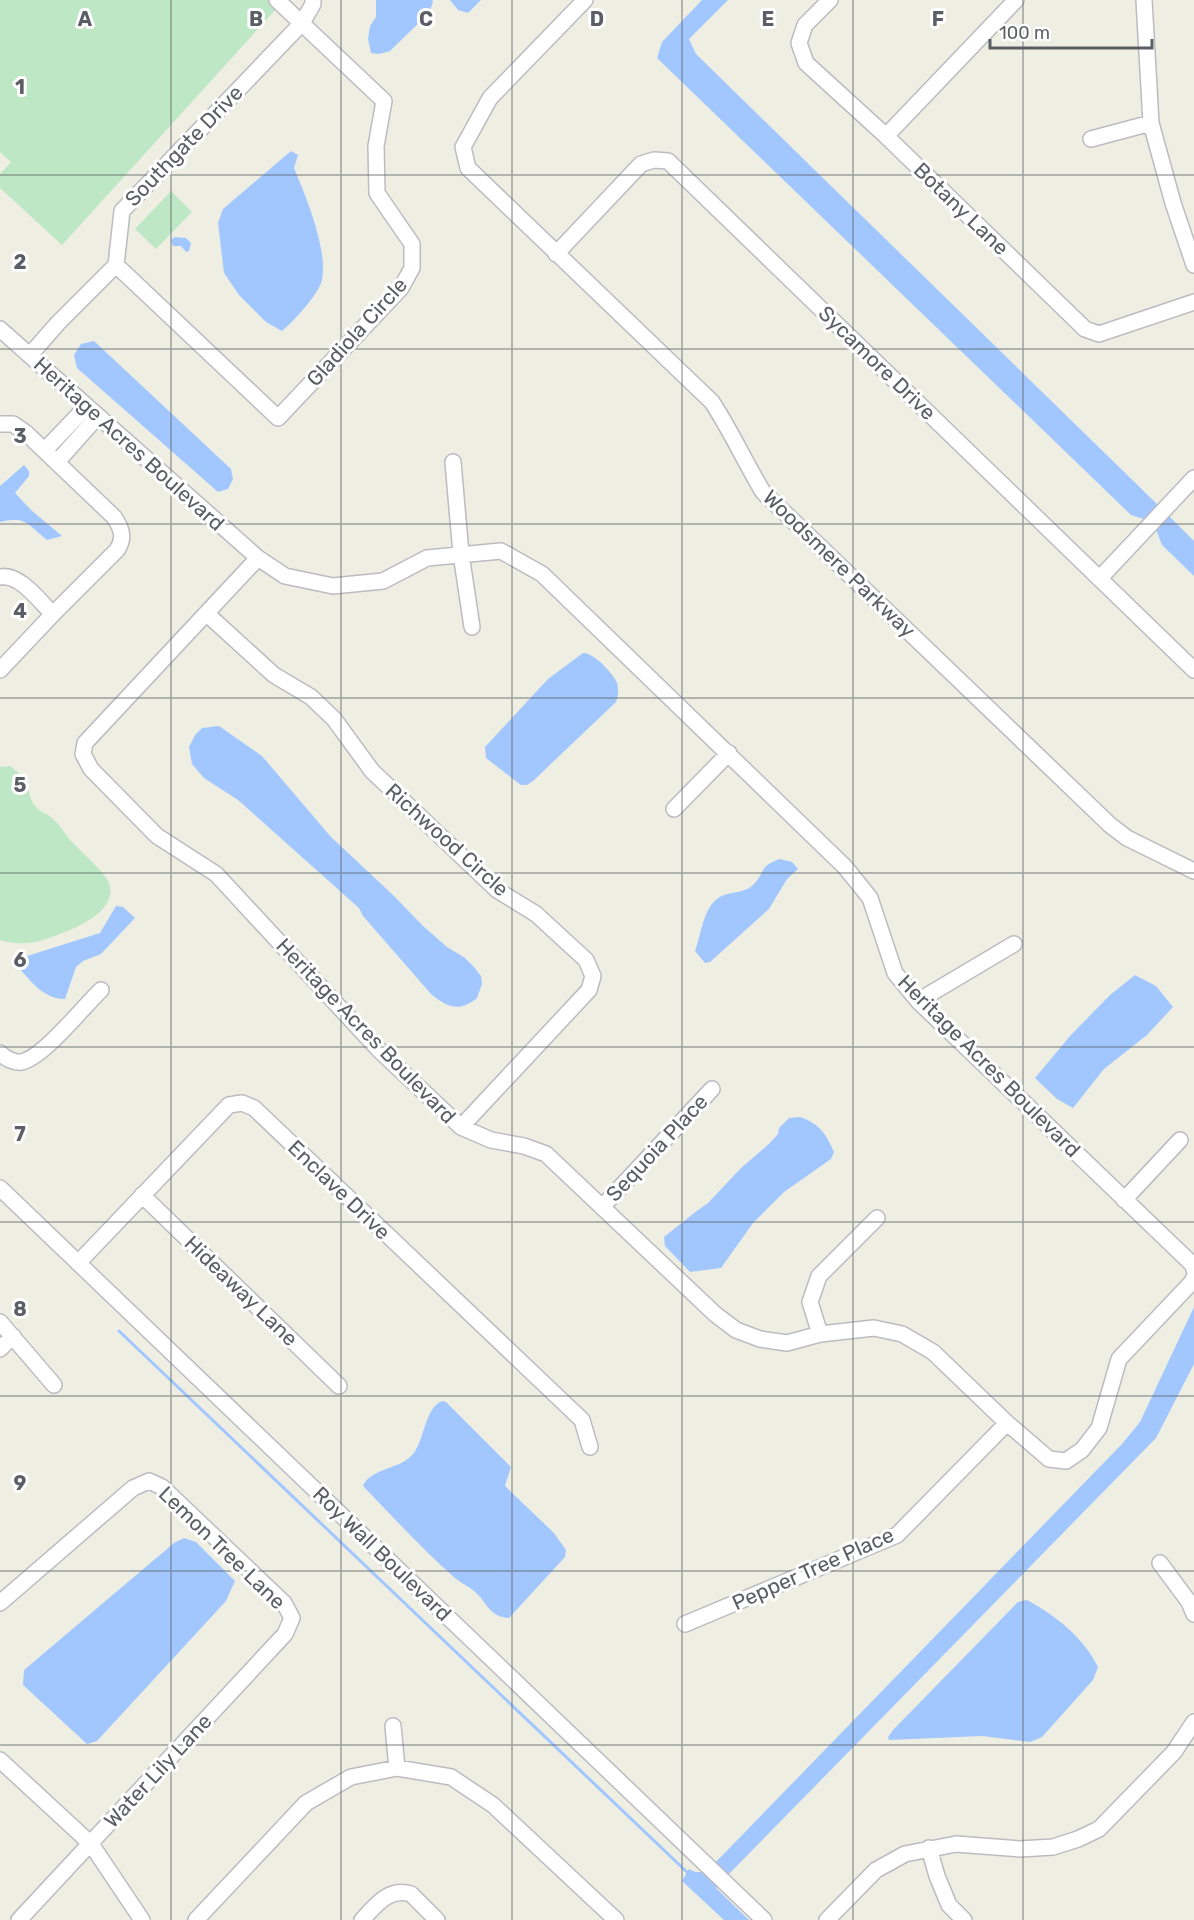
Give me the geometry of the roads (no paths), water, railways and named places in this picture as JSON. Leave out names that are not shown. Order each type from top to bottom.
[{"type":"street","points":[[277,0],[302,23]]},
{"type":"street","name":"Southgate Drive","points":[[116,265],[122,211],[302,23],[313,0]]},
{"type":"street","name":"Woodsmere Parkway","points":[[585,0],[490,99],[463,147],[468,168],[712,402],[731,431],[748,468],[763,492],[1110,825],[1127,838],[1194,871]]},
{"type":"street","name":"Botany Lane","points":[[830,0],[805,25],[799,43],[806,63],[886,136],[1084,329],[1099,334],[1194,302]]},
{"type":"street","points":[[886,136],[1016,0]]},
{"type":"street","points":[[1144,0],[1151,123],[1173,203],[1194,265]]},
{"type":"street","name":"Gladiola Circle","points":[[116,265],[278,418],[401,288],[412,268],[412,244],[377,193],[376,146],[384,101],[302,23]]},
{"type":"street","points":[[1091,139],[1151,123]]},
{"type":"street","name":"Sycamore Drive","points":[[556,254],[641,164],[654,160],[668,161],[1194,670]]},
{"type":"street","points":[[30,355],[58,323],[116,265]]},
{"type":"street","name":"Heritage Acres Boulevard","points":[[0,329],[258,558],[285,576],[333,586],[383,581],[427,558],[501,551],[542,574],[845,867],[870,898],[895,973],[918,1001],[1193,1265],[1194,1270]]},
{"type":"street","points":[[45,450],[92,411]]},
{"type":"street","points":[[57,462],[92,411]]},
{"type":"street","points":[[0,424],[13,424],[19,427],[45,450],[114,518],[123,534],[117,550],[0,670]]},
{"type":"street","points":[[453,462],[461,554],[472,627]]},
{"type":"street","points":[[1100,578],[1194,478]]},
{"type":"street","name":"Heritage Acres Boulevard","points":[[258,558],[207,615],[85,742],[83,750],[85,762],[157,836],[216,874],[379,1050],[461,1127],[490,1140],[524,1146],[546,1154],[715,1314],[736,1329],[760,1339],[787,1343],[820,1334],[874,1328],[902,1334],[933,1352],[1048,1459],[1066,1461],[1082,1450],[1099,1428],[1119,1359],[1194,1278]]},
{"type":"street","points":[[0,577],[7,576],[18,580],[53,614]]},
{"type":"street","name":"Richwood Circle","points":[[207,615],[274,675],[311,696],[334,719],[380,779],[497,890],[536,914],[586,960],[593,976],[589,990],[461,1127]]},
{"type":"street","points":[[674,809],[729,753]]},
{"type":"street","points":[[918,1001],[1014,944]]},
{"type":"street","points":[[0,1053],[5,1058],[20,1062],[38,1055],[100,990]]},
{"type":"street","name":"Sequoia Place","points":[[603,1206],[712,1089]]},
{"type":"street","name":"Enclave Drive","points":[[78,1263],[229,1105],[242,1103],[254,1108],[582,1420],[590,1447]]},
{"type":"street","points":[[1124,1200],[1180,1140]]},
{"type":"street","name":"Roy Wall Boulevard","points":[[0,1188],[764,1920]]},
{"type":"street","name":"Hideaway Lane","points":[[142,1195],[339,1386]]},
{"type":"street","points":[[820,1334],[810,1302],[819,1276],[877,1218]]},
{"type":"street","points":[[0,1322],[54,1385]]},
{"type":"street","points":[[0,1349],[13,1336]]},
{"type":"street","name":"Pepper Tree Place","points":[[685,1624],[897,1535],[1008,1423]]},
{"type":"street","name":"Lemon Tree Lane","points":[[0,1603],[133,1488],[149,1481],[162,1487],[284,1603],[292,1618]]},
{"type":"street","points":[[1160,1563],[1194,1614]]},
{"type":"street","name":"Water Lily Lane","points":[[20,1920],[285,1634],[292,1618]]},
{"type":"street","points":[[827,1920],[876,1870],[905,1854],[956,1844],[1020,1849],[1053,1847],[1099,1829],[1174,1752],[1194,1722]]},
{"type":"street","points":[[393,1726],[397,1768]]},
{"type":"street","points":[[0,1760],[91,1844],[141,1920]]},
{"type":"street","points":[[196,1920],[306,1803],[351,1777],[397,1768],[451,1777],[493,1805],[616,1920]]},
{"type":"street","points":[[929,1848],[949,1905],[964,1920]]},
{"type":"street","points":[[363,1920],[382,1899],[400,1892],[411,1894],[437,1920]]},
{"type":"water","points":[[376,0],[432,0],[433,2],[429,13],[390,51],[379,54],[371,53],[368,39],[370,26],[376,17]]},
{"type":"water","points":[[450,0],[481,0],[468,13],[458,10]]},
{"type":"water","points":[[702,0],[728,0],[689,39],[696,54],[1159,506],[1147,520],[1131,515],[657,58],[662,42]]},
{"type":"water","points":[[291,151],[298,155],[294,168],[315,223],[323,267],[322,280],[316,293],[299,315],[282,331],[266,322],[239,295],[224,273],[218,223],[223,209]]},
{"type":"water","points":[[175,237],[186,238],[191,243],[189,251],[186,252],[181,246],[173,246],[171,240]]},
{"type":"water","points":[[94,341],[231,469],[233,479],[228,489],[218,492],[77,368],[74,355],[81,344]]},
{"type":"water","points":[[24,465],[29,471],[29,476],[15,493],[62,536],[47,540],[21,521],[0,522],[0,486]]},
{"type":"water","points":[[1167,514],[1194,541],[1194,576],[1162,545],[1155,527]]},
{"type":"water","points":[[583,653],[597,660],[615,679],[618,691],[616,702],[533,781],[527,785],[521,785],[486,758],[485,747],[548,679]]},
{"type":"water","points":[[219,726],[262,756],[331,837],[423,926],[474,967],[481,976],[482,984],[477,998],[464,1006],[453,1007],[431,994],[363,916],[359,908],[238,800],[204,778],[192,764],[189,747],[195,735],[202,728]]},
{"type":"water","points":[[780,859],[792,862],[798,869],[787,879],[769,909],[710,962],[705,963],[695,951],[707,911],[717,899],[724,895],[751,887],[766,867]]},
{"type":"water","points":[[116,906],[123,907],[135,918],[101,954],[83,961],[76,967],[65,999],[44,993],[17,966],[14,960],[17,957],[24,957],[100,933]]},
{"type":"water","points":[[1135,975],[1156,986],[1173,1007],[1147,1035],[1104,1069],[1073,1108],[1057,1099],[1035,1078],[1070,1036],[1110,995]]},
{"type":"water","points":[[800,1117],[813,1123],[825,1135],[834,1152],[831,1159],[784,1192],[753,1223],[721,1268],[690,1272],[665,1246],[664,1237],[708,1203],[741,1168],[769,1144],[778,1134],[779,1128],[789,1118]]},
{"type":"water","points":[[1194,1307],[1194,1364],[1156,1438],[727,1876],[714,1864],[1122,1444],[1140,1422]]},
{"type":"water","points":[[442,1401],[446,1402],[511,1467],[505,1486],[554,1533],[566,1550],[565,1557],[509,1618],[497,1615],[474,1591],[457,1580],[363,1486],[372,1476],[410,1457],[419,1444],[431,1411]]},
{"type":"water","points":[[184,1538],[196,1542],[235,1581],[226,1601],[97,1741],[87,1744],[23,1685],[24,1670],[174,1543]]},
{"type":"water","points":[[1027,1600],[1068,1628],[1085,1646],[1098,1667],[1093,1680],[1042,1737],[1030,1742],[982,1736],[889,1740],[888,1737],[893,1730],[1018,1602]]},
{"type":"water","points":[[689,1869],[695,1872],[705,1872],[718,1885],[716,1888],[749,1920],[724,1920],[682,1881]]},
{"type":"waterway","points":[[119,1331],[689,1874]]}]
